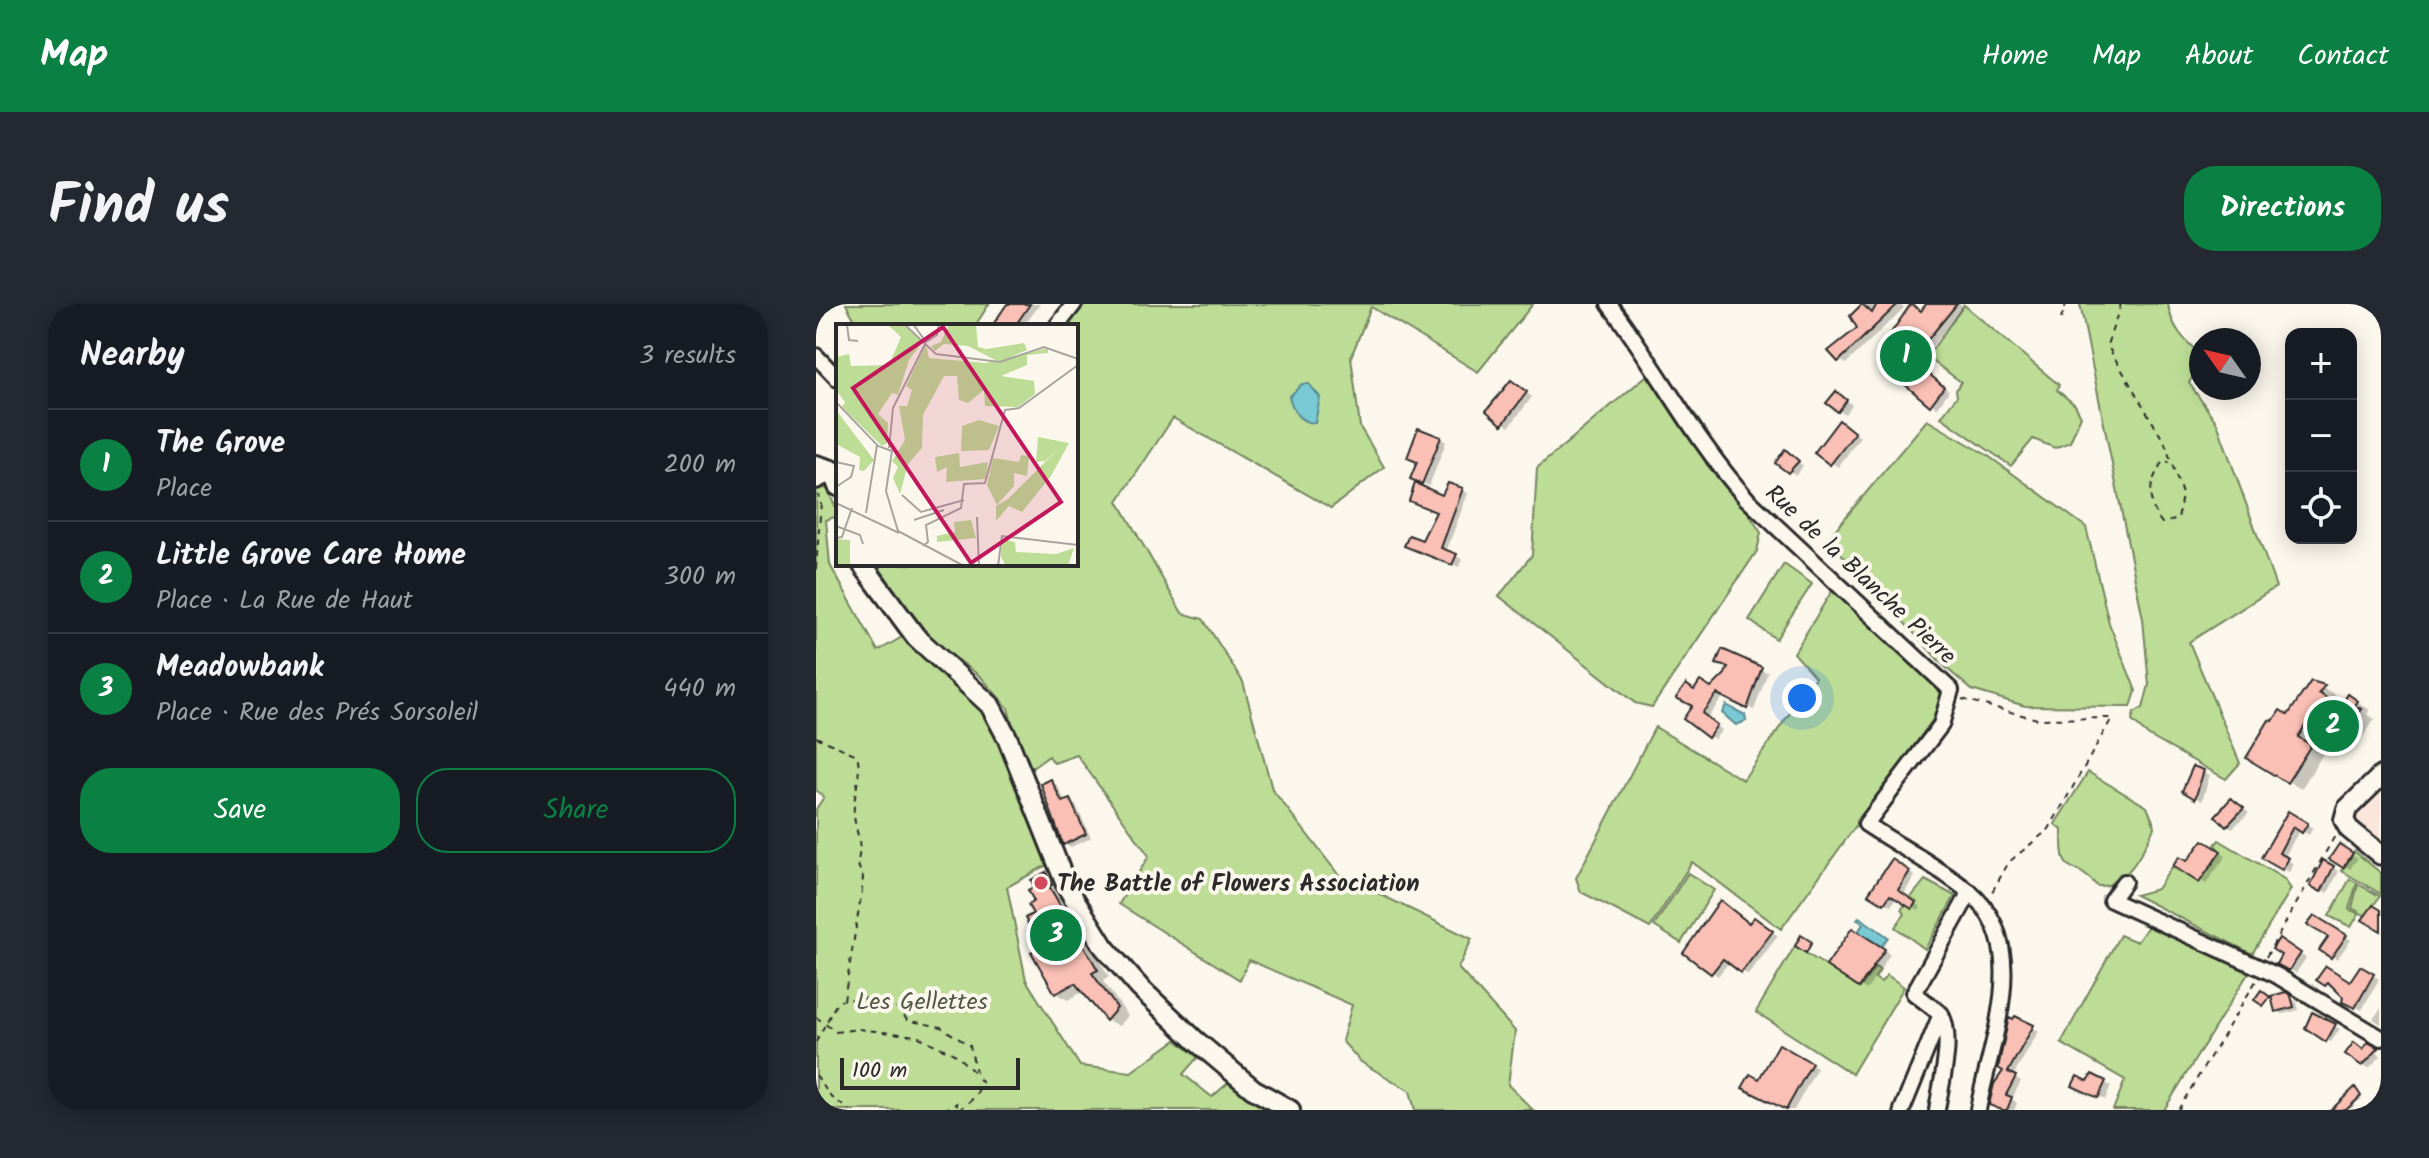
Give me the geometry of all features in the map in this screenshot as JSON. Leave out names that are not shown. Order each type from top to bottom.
[{"type":"main road","points":[[863,566],[916,637],[990,705],[1007,737],[1067,887],[1104,947],[1140,988],[1196,1041],[1253,1089],[1290,1110]]},
{"type":"main road","points":[[2381,776],[2347,809],[2344,820],[2349,829],[2381,855]]},
{"type":"street","points":[[1059,324],[1074,304]]},
{"type":"street","name":"Rue de la Blanche Pierre","points":[[1609,304],[1652,361],[1728,478],[1951,690],[1941,725],[1866,824],[1970,892],[2003,942],[2005,968],[1978,1110]]},
{"type":"street","points":[[816,356],[836,377]]},
{"type":"street","points":[[816,481],[833,472]]},
{"type":"street","points":[[2124,882],[2111,900],[2276,975],[2381,1038]]},
{"type":"street","points":[[1937,1110],[1946,1023],[1941,1014],[1914,993],[1970,892]]},
{"type":"street","points":[[1902,1110],[1941,1014]]},
{"type":"path","points":[[2061,319],[2066,304]]},
{"type":"path","points":[[2121,304],[2107,345],[2165,443],[2182,494],[2178,519],[2162,523],[2152,511],[2149,494],[2155,473],[2163,461],[2169,462]]},
{"type":"path","points":[[816,488],[821,502],[816,569]]},
{"type":"path","points":[[1959,700],[1965,697],[2037,719],[2112,718],[2049,829],[2009,862],[1992,892]]},
{"type":"path","points":[[816,737],[857,755],[860,766],[853,809],[862,849],[857,863],[863,877],[844,1000]]},
{"type":"path","points":[[816,1042],[835,1006],[844,1000],[875,998],[899,1009],[907,1020],[941,1027],[970,1046],[977,1074]]},
{"type":"path","points":[[816,1017],[836,1032],[858,1029],[926,1039],[956,1055],[982,1082],[975,1097],[958,1110],[957,1103],[944,1110]]},
{"type":"path","points":[[816,1075],[830,1096],[849,1110]]},
{"type":"shaded area","points":[[2381,789],[2381,840],[2358,821],[2357,814]]},
{"type":"green space","points":[[846,304],[989,304],[976,324],[857,324]]},
{"type":"green space","points":[[1085,304],[1533,304],[1478,372],[1371,307],[1351,357],[1360,427],[1384,467],[1331,508],[1173,418],[1118,501],[1182,613],[1203,619],[1243,682],[1272,789],[1338,874],[1472,939],[1458,968],[1515,1031],[1508,1085],[1533,1110],[1415,1110],[1410,1091],[1361,1062],[1342,1041],[1352,1005],[1249,960],[1240,980],[1119,904],[1149,856],[1077,755],[1054,763],[1049,756],[1025,773],[1008,708],[981,677],[923,633],[878,566],[1078,566],[1078,324],[1070,324]]},
{"type":"green space","points":[[2080,304],[2168,304],[2172,320],[2189,344],[2189,400],[2201,400],[2217,423],[2276,587],[2189,642],[2240,763],[2226,779],[2149,736],[2132,721],[2134,713],[2143,708],[2149,685],[2143,619]]},
{"type":"green space","points":[[1964,305],[2059,385],[2057,390],[2075,405],[2081,416],[2070,442],[2055,448],[2033,439],[2011,466],[1941,417],[1957,396],[1956,390],[1961,382],[1927,357]]},
{"type":"green space","points":[[1652,371],[1707,465],[1743,504],[1761,533],[1757,551],[1652,707],[1635,703],[1499,596],[1532,555],[1537,468]]},
{"type":"green space","points":[[1927,420],[1987,455],[2086,527],[2109,623],[2136,691],[2131,707],[2025,706],[1972,690],[1944,666],[1835,547],[1829,537]]},
{"type":"green space","name":"Les Gellettes","points":[[816,486],[827,489],[836,508],[836,517],[826,520],[830,565],[878,651],[904,636],[975,696],[997,732],[1047,865],[1007,887],[1026,980],[1080,1066],[1131,1072],[1176,1040],[1198,1057],[1183,1074],[1212,1097],[1228,1083],[1270,1110],[816,1110],[816,809],[824,797],[816,790]]},
{"type":"green space","points":[[1784,564],[1812,584],[1776,639],[1749,620]]},
{"type":"green space","points":[[1833,589],[1942,689],[1939,711],[1781,929],[1692,862],[1650,928],[1581,892],[1576,878],[1655,727],[1743,780],[1815,677],[1794,653]]},
{"type":"green space","points":[[2088,772],[2147,807],[2155,826],[2126,874],[2108,885],[2097,886],[2066,863],[2062,830],[2055,824]]},
{"type":"green space","points":[[2219,840],[2284,879],[2291,889],[2252,954],[2135,895],[2157,889],[2172,867],[2199,882],[2221,852],[2215,845]]},
{"type":"green space","points":[[2354,851],[2381,873],[2381,894],[2342,871]]},
{"type":"green space","points":[[1688,873],[1714,890],[1681,943],[1654,926]]},
{"type":"green space","points":[[2350,879],[2357,883],[2349,909],[2359,914],[2351,927],[2329,916]]},
{"type":"green space","points":[[1925,880],[1955,896],[1925,949],[1895,927],[1905,914],[1901,910]]},
{"type":"green space","points":[[2358,884],[2380,896],[2366,916],[2352,908]]},
{"type":"green space","points":[[2151,922],[2249,972],[2164,1110],[2113,1110],[2125,1080],[2061,1043],[2120,935],[2137,942]]},
{"type":"green space","points":[[1795,946],[1860,988],[1875,967],[1880,970],[1875,978],[1881,982],[1887,975],[1904,987],[1852,1074],[1756,1012]]},
{"type":"water","points":[[1302,384],[1309,384],[1320,397],[1315,423],[1304,421],[1298,415],[1289,397]]},
{"type":"water","points":[[1726,705],[1745,715],[1746,721],[1736,725],[1722,713]]},
{"type":"water","points":[[1859,917],[1888,937],[1881,947],[1858,932],[1863,924],[1857,919]]},
{"type":"building","points":[[1007,304],[1030,304],[1016,324],[993,324]]},
{"type":"building","points":[[1862,304],[1872,313],[1877,304],[1898,304],[1838,362],[1828,351],[1857,328],[1850,316]]},
{"type":"building","points":[[1911,304],[1921,311],[1926,304],[1957,304],[1912,359],[1944,387],[1930,406],[1888,370],[1898,354],[1884,343]]},
{"type":"building","points":[[1511,380],[1527,392],[1502,425],[1486,411]]},
{"type":"building","points":[[1836,391],[1847,400],[1838,412],[1826,403]]},
{"type":"building","points":[[1839,420],[1855,433],[1830,465],[1814,453]]},
{"type":"building","points":[[1418,428],[1441,437],[1422,484],[1410,479],[1417,462],[1407,458]]},
{"type":"building","points":[[1785,449],[1799,461],[1788,473],[1775,463]]},
{"type":"building","points":[[1415,483],[1442,495],[1448,483],[1463,488],[1441,548],[1457,554],[1452,565],[1404,546],[1409,535],[1422,540],[1436,512],[1409,501]]},
{"type":"building","points":[[1722,649],[1762,667],[1747,709],[1717,694],[1702,713],[1717,725],[1708,738],[1683,719],[1692,706],[1676,698],[1686,684],[1694,690],[1700,681],[1711,688],[1725,674],[1728,667],[1716,664]]},
{"type":"building","points":[[2311,681],[2325,685],[2319,693],[2340,707],[2348,694],[2358,701],[2354,707],[2362,709],[2340,742],[2308,721],[2298,737],[2311,745],[2287,783],[2246,758],[2269,720],[2273,721],[2280,710],[2288,715]]},
{"type":"building","points":[[2193,766],[2204,770],[2195,799],[2182,791]]},
{"type":"building","points":[[1051,779],[1062,802],[1070,799],[1086,834],[1063,845],[1041,784]]},
{"type":"building","points":[[2231,798],[2244,808],[2226,827],[2215,816]]},
{"type":"building","points":[[2288,811],[2308,823],[2302,833],[2293,827],[2279,853],[2289,858],[2282,870],[2261,858]]},
{"type":"building","points":[[2203,840],[2221,851],[2199,883],[2173,866],[2179,857],[2187,861]]},
{"type":"building","points":[[2339,844],[2353,853],[2343,868],[2329,859]]},
{"type":"building","points":[[1892,859],[1910,871],[1898,890],[1916,902],[1912,909],[1890,895],[1884,904],[1868,894]]},
{"type":"building","points":[[2323,860],[2334,866],[2321,892],[2310,886]]},
{"type":"building","points":[[1046,872],[1052,885],[1049,886],[1098,970],[1092,973],[1117,1008],[1106,1021],[1075,983],[1055,994],[1031,952],[1040,947],[1025,918],[1033,914],[1028,905],[1034,901],[1028,890],[1034,887],[1031,880]]},
{"type":"building","points":[[1720,900],[1749,923],[1754,917],[1773,931],[1741,973],[1723,959],[1711,974],[1683,953]]},
{"type":"building","points":[[2373,905],[2381,910],[2381,931],[2362,920]]},
{"type":"building","points":[[2314,915],[2347,935],[2331,958],[2319,950],[2328,937],[2307,925]]},
{"type":"building","points":[[1852,928],[1885,949],[1859,988],[1826,966]]},
{"type":"building","points":[[1801,935],[1812,942],[1806,953],[1795,946]]},
{"type":"building","points":[[2279,938],[2301,953],[2289,971],[2276,964],[2281,955],[2272,949]]},
{"type":"building","points":[[2326,966],[2350,981],[2360,966],[2374,974],[2355,1008],[2342,1002],[2343,997],[2328,982],[2325,986],[2316,980]]},
{"type":"building","points":[[2261,990],[2270,997],[2263,1006],[2254,1000]]},
{"type":"building","points":[[2286,992],[2291,996],[2294,1007],[2275,1012],[2271,996]]},
{"type":"building","points":[[2312,1012],[2336,1024],[2326,1042],[2305,1028]]},
{"type":"building","points":[[2015,1016],[2034,1025],[2008,1072],[2016,1076],[2006,1095],[2012,1097],[2007,1110],[2002,1110],[1989,1105],[1994,1084],[2003,1071],[1998,1068],[2009,1017],[2013,1019]]},
{"type":"building","points":[[2354,1042],[2363,1049],[2368,1042],[2379,1048],[2362,1066],[2345,1054]]},
{"type":"building","points":[[1779,1044],[1812,1063],[1786,1110],[1742,1088],[1750,1074],[1759,1079]]},
{"type":"building","points":[[2092,1074],[2106,1081],[2098,1098],[2072,1086],[2077,1076],[2088,1081]]},
{"type":"building","points":[[2355,1087],[2361,1096],[2346,1110],[2331,1110]]},
{"type":"place","name":"The Grove","points":[[1906,356]]},
{"type":"place","name":"Little Grove Care Home","points":[[2333,726]]},
{"type":"place","name":"The Battle of Flowers Association","points":[[1041,883]]},
{"type":"place","name":"Meadowbank","points":[[1056,935]]}]
